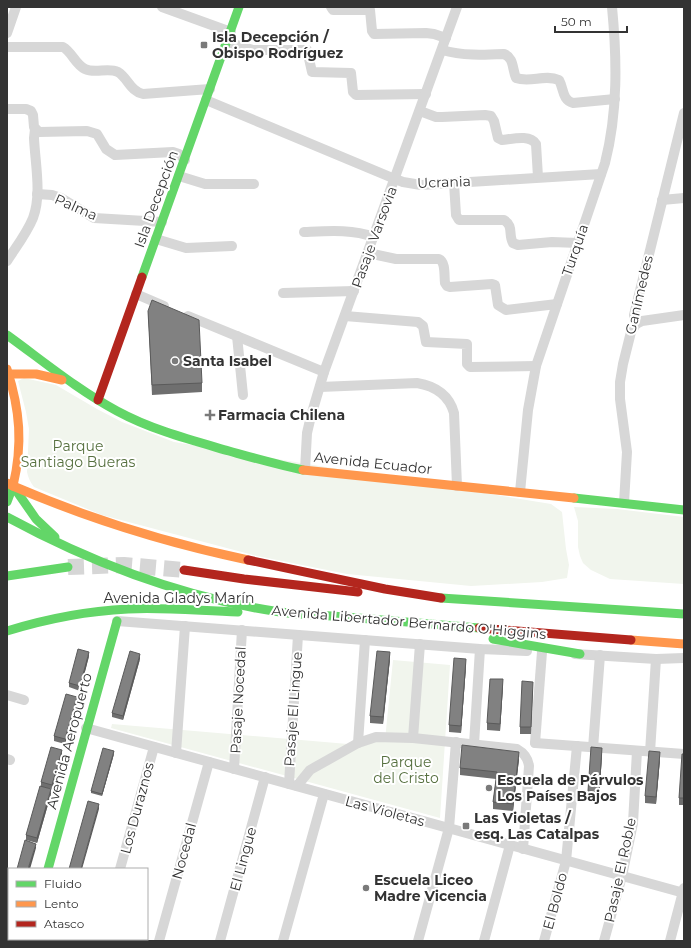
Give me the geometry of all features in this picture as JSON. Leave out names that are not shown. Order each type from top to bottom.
[{"type":"main road","name":"Isla Decepción","points":[[98,400],[240,7]]},
{"type":"main road","name":"Avenida Ecuador","points":[[7,335],[98,400],[120,413],[176,436],[279,464],[304,470],[684,510]]},
{"type":"main road","name":"Avenida Ecuador","points":[[8,372],[42,374],[75,384]]},
{"type":"main road","points":[[7,502],[10,485],[19,459],[20,432],[8,372]]},
{"type":"main road","points":[[10,485],[43,527],[77,552]]},
{"type":"main road","name":"Avenida Libertador Bernardo O'Higgins","points":[[10,485],[75,512],[168,540],[282,567],[424,596],[485,602],[558,605],[684,614]]},
{"type":"main road","name":"Avenida Libertador Bernardo O'Higgins","points":[[7,517],[34,533],[131,574],[174,588],[220,600],[281,612],[684,644]]},
{"type":"main road","points":[[7,576],[68,567]]},
{"type":"main road","name":"Avenida Gladys Marín","points":[[184,570],[296,586],[424,596]]},
{"type":"main road","name":"Avenida Gladys Marín","points":[[7,631],[51,620],[96,612],[128,609],[281,612]]},
{"type":"main road","points":[[51,620],[89,619],[117,621]]},
{"type":"main road","name":"Avenida Aeropuerto","points":[[48,868],[117,621]]},
{"type":"main road","points":[[405,623],[458,634],[528,644],[580,654]]},
{"type":"street","points":[[7,33],[16,7]]},
{"type":"street","points":[[162,7],[231,32]]},
{"type":"street","points":[[331,7],[333,10],[370,10],[372,31],[374,34],[426,33],[446,38]]},
{"type":"street","name":"Pasaje Varsovia","points":[[304,470],[307,433],[324,372],[458,7]]},
{"type":"street","name":"Turquía","points":[[520,492],[528,410],[536,366],[601,174],[610,138],[615,99],[616,52],[612,7]]},
{"type":"street","points":[[227,42],[253,50],[308,50],[312,72],[351,73],[353,92],[356,95],[426,94]]},
{"type":"street","points":[[7,47],[63,47],[68,50],[85,69],[93,71],[117,72],[135,91],[143,94],[210,89]]},
{"type":"street","points":[[442,50],[464,55],[504,54],[510,56],[516,78],[522,80],[553,77],[559,80],[565,98],[573,103],[615,99]]},
{"type":"street","name":"Ucrania","points":[[206,100],[395,179],[412,184],[421,185],[601,174]]},
{"type":"street","points":[[7,109],[29,109],[33,115],[33,125],[35,129],[34,138],[37,194],[36,207],[32,220],[7,261]]},
{"type":"street","points":[[420,111],[436,117],[491,116],[494,121],[498,138],[502,140],[528,138],[533,140],[536,144],[538,178]]},
{"type":"street","name":"Ganímedes","points":[[624,503],[627,452],[620,400],[620,382],[631,332],[636,324],[634,315],[662,200],[682,130],[684,114]]},
{"type":"street","points":[[35,129],[42,132],[90,131],[96,134],[108,152],[115,155],[173,152],[179,154],[185,160]]},
{"type":"street","points":[[179,176],[205,184],[254,184]]},
{"type":"street","points":[[454,183],[456,215],[459,220],[504,220],[508,222],[510,226],[511,239],[513,243],[518,245],[552,242],[578,244]]},
{"type":"street","name":"Palma","points":[[37,194],[52,195],[61,198],[94,218],[162,222]]},
{"type":"street","points":[[662,200],[684,198]]},
{"type":"street","points":[[304,232],[350,231],[363,233],[374,237]]},
{"type":"street","points":[[156,239],[186,248],[232,246]]},
{"type":"street","points":[[368,253],[396,259],[439,258],[442,260],[445,283],[447,286],[492,284],[496,288],[498,305],[506,310],[557,304]]},
{"type":"street","points":[[283,293],[354,291]]},
{"type":"street","points":[[136,294],[324,372]]},
{"type":"street","points":[[636,324],[646,320],[684,315]]},
{"type":"street","points":[[345,316],[418,322],[423,326],[426,342],[467,344],[467,364],[470,367],[536,366]]},
{"type":"street","points":[[237,336],[243,394]]},
{"type":"street","points":[[320,387],[417,383],[431,387],[444,395],[450,403],[454,413],[457,486]]},
{"type":"street","name":"Avenida Libertador Bernardo O'Higgins","points":[[117,621],[480,649],[656,659],[684,658]]},
{"type":"street","points":[[176,753],[185,626]]},
{"type":"street","name":"Pasaje Nocedal","points":[[234,769],[242,630]]},
{"type":"street","name":"Pasaje El Lingue","points":[[293,785],[298,635]]},
{"type":"street","points":[[358,743],[365,640]]},
{"type":"street","points":[[413,738],[420,644]]},
{"type":"street","points":[[474,744],[480,649]]},
{"type":"street","points":[[525,754],[535,743],[542,652]]},
{"type":"street","points":[[593,748],[600,655]]},
{"type":"street","points":[[650,752],[656,659],[684,666]]},
{"type":"street","points":[[7,695],[24,700]]},
{"type":"street","name":"Las Violetas","points":[[86,728],[566,861],[684,891]]},
{"type":"street","points":[[293,785],[310,770],[358,743],[376,737],[413,738],[517,749],[525,754],[529,766],[523,849]]},
{"type":"street","points":[[418,941],[449,828],[456,742]]},
{"type":"street","points":[[535,743],[684,754]]},
{"type":"street","name":"El Boldo","points":[[544,941],[566,861],[577,746]]},
{"type":"street","name":"Los Duraznos","points":[[120,868],[154,747]]},
{"type":"street","name":"Pasaje El Roble","points":[[604,941],[622,876],[633,823],[637,751]]},
{"type":"street","name":"Nocedal","points":[[159,941],[208,762]]},
{"type":"street","name":"El Lingue","points":[[220,941],[265,777]]},
{"type":"street","points":[[283,941],[324,794]]},
{"type":"street","points":[[484,941],[510,845]]},
{"type":"street","points":[[670,941],[684,891]]},
{"type":"green space","name":"Parque Santiago Bueras","points":[[24,378],[56,385],[122,422],[174,442],[551,504],[562,512],[569,565],[567,578],[542,582],[471,586],[347,574],[257,556],[102,515],[34,487],[30,481],[27,472],[29,429],[18,381]]},
{"type":"green space","points":[[574,507],[617,509],[684,517],[684,584],[610,579],[591,570],[583,563],[580,556],[578,547],[578,521]]},
{"type":"green space","name":"Parque del Cristo","points":[[393,660],[450,665],[440,818],[111,728],[112,724],[348,744],[385,740]]},
{"type":"building","name":"Santa Isabel","points":[[152,300],[199,320],[202,383],[152,385],[148,311]]},
{"type":"building","points":[[78,649],[89,652],[80,686],[69,683]]},
{"type":"building","points":[[130,651],[140,654],[123,716],[112,713]]},
{"type":"building","points":[[377,651],[390,652],[383,717],[370,716]]},
{"type":"building","points":[[454,658],[466,659],[461,726],[449,725]]},
{"type":"building","points":[[490,679],[503,679],[500,724],[487,723]]},
{"type":"building","points":[[522,681],[533,682],[531,727],[520,727]]},
{"type":"building","points":[[66,694],[77,697],[65,739],[54,736]]},
{"type":"building","points":[[462,745],[519,752],[513,804],[493,802],[497,772],[460,768]]},
{"type":"building","points":[[51,747],[62,750],[52,785],[41,782]]},
{"type":"building","points":[[591,747],[602,748],[599,792],[588,791]]},
{"type":"building","points":[[103,748],[114,751],[102,794],[91,791]]},
{"type":"building","points":[[649,751],[660,752],[656,797],[645,796]]},
{"type":"building","points":[[682,754],[684,754],[684,798],[679,798]]},
{"type":"building","points":[[40,786],[51,789],[37,838],[26,835]]},
{"type":"building","points":[[88,801],[99,804],[81,868],[69,868]]},
{"type":"building","points":[[25,840],[36,844],[28,868],[17,868]]},
{"type":"building","points":[[8,900],[8,924],[7,924]]},
{"type":"building","points":[[50,940],[62,940],[62,941]]},
{"type":"tunnel","points":[[68,567],[124,565],[184,570]]},
{"type":"traffic: fast","points":[[142,277],[239,7]]},
{"type":"traffic: fast","points":[[7,335],[88,394],[130,418],[186,439],[303,470]]},
{"type":"traffic: fast","points":[[13,486],[36,519],[55,537]]},
{"type":"traffic: fast","points":[[7,502],[13,486]]},
{"type":"traffic: fast","points":[[574,498],[684,510]]},
{"type":"traffic: fast","points":[[7,517],[39,534],[105,564],[174,588],[209,598],[244,606],[288,613],[479,628]]},
{"type":"traffic: fast","points":[[7,576],[68,567]]},
{"type":"traffic: fast","points":[[441,598],[684,614]]},
{"type":"traffic: fast","points":[[7,631],[66,616],[112,610],[155,608],[238,612]]},
{"type":"traffic: fast","points":[[48,868],[117,621]]},
{"type":"traffic: fast","points":[[493,639],[580,654]]},
{"type":"traffic: slow","points":[[7,369],[15,399],[19,427],[18,456],[13,486]]},
{"type":"traffic: slow","points":[[8,374],[36,374],[62,380]]},
{"type":"traffic: slow","points":[[303,470],[574,498]]},
{"type":"traffic: slow","points":[[7,483],[13,486]]},
{"type":"traffic: slow","points":[[13,486],[70,509],[129,529],[188,546],[248,560]]},
{"type":"traffic: slow","points":[[631,640],[684,644]]},
{"type":"traffic: jam","points":[[98,400],[142,277]]},
{"type":"traffic: jam","points":[[248,560],[385,589],[441,598]]},
{"type":"traffic: jam","points":[[184,570],[244,579],[358,592]]},
{"type":"traffic: jam","points":[[479,628],[631,640]]},
{"type":"place","name":"Isla Decepción / Obispo Rodríguez","points":[[204,45]]},
{"type":"place","name":"Santa Isabel","points":[[175,361]]},
{"type":"place","name":"Farmacia Chilena","points":[[210,415]]},
{"type":"place","name":"Escuela de Párvulos Los Países Bajos","points":[[489,788]]},
{"type":"place","name":"Las Violetas / esq. Las Catalpas","points":[[466,826]]},
{"type":"place","name":"Escuela Liceo Madre Vicencia","points":[[366,888]]}]
